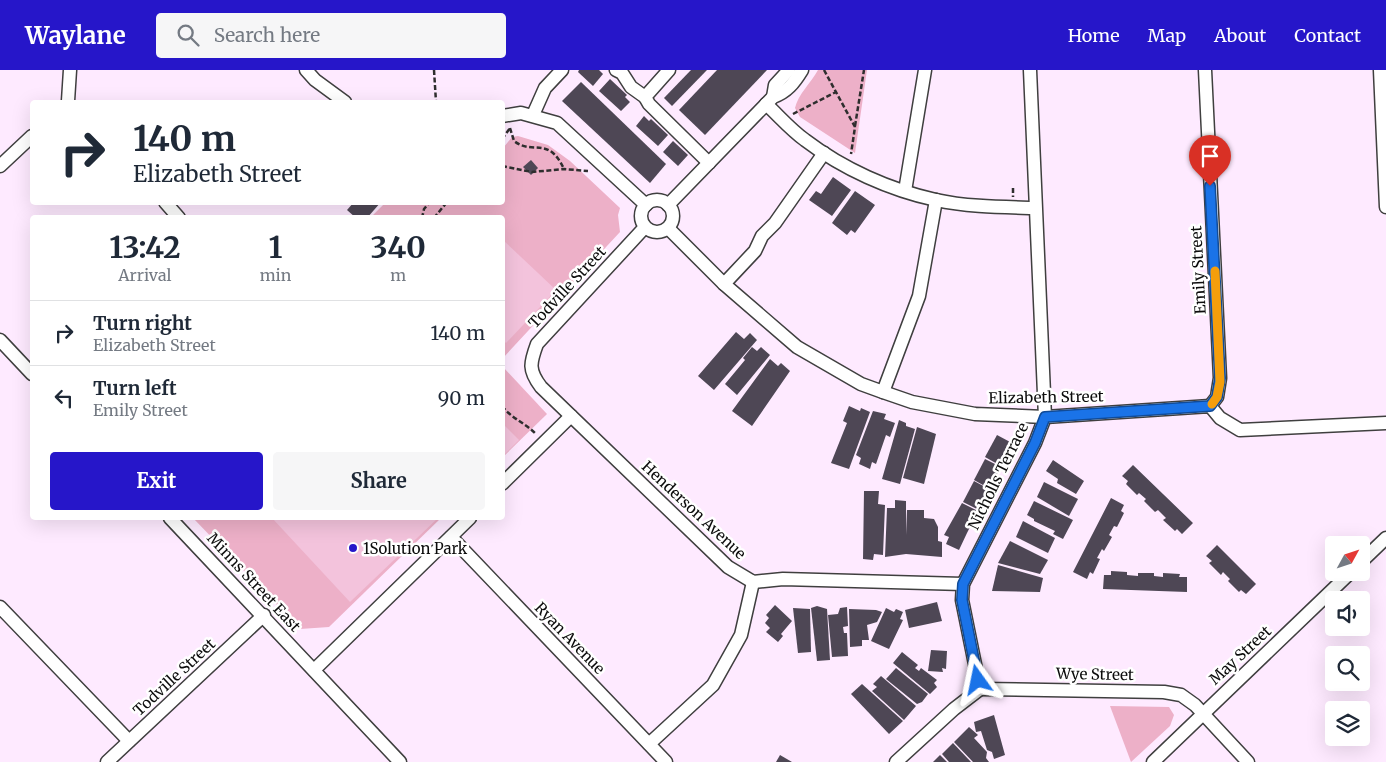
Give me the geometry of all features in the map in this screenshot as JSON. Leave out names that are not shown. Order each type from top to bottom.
[{"type":"street","points":[[68,100],[70,70]]},
{"type":"street","points":[[306,70],[315,80],[342,100]]},
{"type":"street","points":[[533,115],[545,88],[562,70]]},
{"type":"street","points":[[616,70],[622,73],[631,87],[645,97],[649,104],[709,162]]},
{"type":"street","points":[[645,97],[669,70]]},
{"type":"street","points":[[769,101],[776,85],[789,70]]},
{"type":"street","points":[[668,205],[769,101],[782,94],[794,82],[802,70]]},
{"type":"street","points":[[905,191],[925,70]]},
{"type":"street","name":"Nicholls Terrace","points":[[980,689],[962,600],[963,584],[1035,443],[1045,417],[1030,70]]},
{"type":"street","name":"Emily Street","points":[[1205,70],[1220,378],[1217,397],[1210,406]]},
{"type":"street","points":[[1380,70],[1386,207]]},
{"type":"street","points":[[769,101],[786,122],[824,153],[853,170],[905,191],[936,200],[1036,208]]},
{"type":"street","points":[[505,116],[521,113],[557,123],[646,205]]},
{"type":"street","points":[[0,166],[30,138]]},
{"type":"street","points":[[724,284],[755,251],[762,236],[775,223],[824,153]]},
{"type":"street","points":[[883,392],[919,296],[936,200]]},
{"type":"street","points":[[656,201],[668,205],[672,215],[668,228],[658,232],[645,227],[641,217],[646,205],[656,201]]},
{"type":"street","points":[[168,205],[176,215]]},
{"type":"street","name":"Todville Street","points":[[571,416],[532,376],[530,361],[536,344],[645,227]]},
{"type":"street","name":"Elizabeth Street","points":[[668,228],[724,284],[797,347],[861,384],[912,402],[975,414],[1045,417],[1210,406]]},
{"type":"street","points":[[0,340],[30,372]]},
{"type":"street","points":[[1210,406],[1220,418],[1240,430],[1386,423]]},
{"type":"street","points":[[505,481],[571,416]]},
{"type":"street","name":"Henderson Avenue","points":[[571,416],[728,567],[754,582]]},
{"type":"street","name":"Minns Street East","points":[[172,520],[400,762]]},
{"type":"street","points":[[314,670],[468,520]]},
{"type":"street","name":"Ryan Avenue","points":[[451,536],[666,762]]},
{"type":"street","points":[[1370,553],[1386,538]]},
{"type":"street","points":[[650,744],[713,685],[741,635],[754,582],[783,579],[963,584]]},
{"type":"street","name":"May Street","points":[[1153,762],[1342,581]]},
{"type":"street","points":[[0,607],[129,742]]},
{"type":"street","name":"Todville Street","points":[[107,762],[264,616]]},
{"type":"street","points":[[896,762],[954,709],[980,689]]},
{"type":"street","name":"Wye Street","points":[[980,689],[1164,692],[1181,695],[1203,713],[1248,762]]},
{"type":"path","points":[[434,70],[436,100]]},
{"type":"path","points":[[824,70],[854,127]]},
{"type":"path","points":[[851,154],[864,70]]},
{"type":"path","points":[[786,122],[796,111],[836,92]]},
{"type":"path","points":[[505,135],[510,128],[514,141],[550,150],[559,159],[564,169]]},
{"type":"path","points":[[505,167],[532,172],[564,169],[588,171]]},
{"type":"path","points":[[437,215],[445,205]]},
{"type":"path","points":[[505,410],[525,423],[535,433]]},
{"type":"shaded area","points":[[818,70],[867,70],[855,153],[800,117],[795,108],[799,98]]},
{"type":"shaded area","points":[[518,136],[548,145],[570,161],[620,208],[618,215],[620,232],[505,356],[505,215],[373,215],[383,205],[505,205],[505,146],[512,137]]},
{"type":"shaded area","points":[[505,242],[556,290],[505,342]]},
{"type":"shaded area","points":[[505,369],[547,414],[505,455]]},
{"type":"shaded area","points":[[505,426],[519,440],[505,454]]},
{"type":"shaded area","points":[[195,520],[439,520],[329,627],[300,629]]},
{"type":"shaded area","name":"1Solution Park","points":[[274,520],[436,520],[350,602]]},
{"type":"shaded area","points":[[1110,706],[1169,707],[1174,715],[1170,726],[1131,762]]},
{"type":"building","points":[[579,70],[599,70],[603,74],[593,86],[578,72]]},
{"type":"building","points":[[691,70],[707,70],[672,106],[664,98]]},
{"type":"building","points":[[717,70],[767,70],[705,135],[679,110]]},
{"type":"building","points":[[610,79],[627,95],[625,97],[630,102],[621,111],[599,91]]},
{"type":"building","points":[[581,82],[666,164],[650,183],[562,101]]},
{"type":"building","points":[[644,116],[649,121],[651,119],[668,135],[658,146],[636,126]]},
{"type":"building","points":[[673,141],[688,155],[678,166],[663,152]]},
{"type":"building","points":[[531,160],[538,168],[531,175],[523,167]]},
{"type":"building","points":[[833,177],[851,190],[832,216],[809,200],[816,191],[821,194]]},
{"type":"building","points":[[855,191],[875,205],[855,233],[851,230],[847,235],[832,223]]},
{"type":"building","points":[[351,205],[378,205],[370,215],[353,215],[347,210]]},
{"type":"building","points":[[736,332],[744,339],[750,333],[757,340],[714,390],[698,376]]},
{"type":"building","points":[[752,347],[757,351],[761,347],[770,355],[737,395],[725,384],[745,360],[743,358]]},
{"type":"building","points":[[770,359],[778,366],[781,363],[790,371],[752,426],[732,411]]},
{"type":"building","points":[[849,406],[860,411],[861,408],[870,412],[849,469],[831,463],[847,423],[843,421]]},
{"type":"building","points":[[873,411],[886,414],[884,419],[895,423],[890,437],[886,435],[876,464],[872,462],[870,469],[859,464],[861,458],[856,455]]},
{"type":"building","points":[[899,420],[906,423],[906,426],[915,429],[900,484],[882,479]]},
{"type":"building","points":[[917,427],[936,434],[924,484],[903,478]]},
{"type":"building","points":[[997,435],[1012,443],[1001,466],[985,457]]},
{"type":"building","points":[[985,459],[1001,467],[990,489],[974,480]]},
{"type":"building","points":[[1053,460],[1084,481],[1076,494],[1057,483],[1058,479],[1046,471]]},
{"type":"building","points":[[1133,465],[1193,523],[1182,534],[1177,529],[1175,531],[1163,520],[1166,518],[1158,510],[1155,512],[1144,501],[1146,499],[1139,493],[1137,495],[1126,484],[1128,481],[1122,476]]},
{"type":"building","points":[[974,481],[989,489],[979,510],[963,502]]},
{"type":"building","points":[[1044,482],[1078,499],[1069,516],[1037,497]]},
{"type":"building","points":[[864,491],[879,491],[878,504],[885,505],[883,555],[874,554],[873,560],[863,559]]},
{"type":"building","points":[[1111,498],[1124,505],[1121,511],[1124,513],[1117,527],[1114,526],[1109,535],[1112,537],[1104,551],[1102,549],[1097,558],[1100,559],[1093,574],[1090,572],[1087,579],[1073,572]]},
{"type":"building","points":[[895,500],[906,501],[906,535],[907,510],[924,510],[924,518],[934,519],[938,527],[938,541],[942,542],[942,557],[906,554],[885,557],[887,508],[895,508]]},
{"type":"building","points":[[1034,501],[1073,520],[1063,539],[1053,534],[1055,531],[1034,521],[1034,519],[1027,515]]},
{"type":"building","points":[[962,503],[978,511],[959,550],[946,544],[949,537],[944,535]]},
{"type":"building","points":[[1023,521],[1055,538],[1048,553],[1016,537]]},
{"type":"building","points":[[1010,541],[1048,560],[1040,574],[998,563]]},
{"type":"building","points":[[1217,545],[1256,584],[1246,594],[1241,590],[1239,592],[1228,581],[1230,579],[1223,572],[1221,575],[1209,563],[1212,561],[1206,556]]},
{"type":"building","points":[[998,565],[1043,578],[1040,592],[992,591]]},
{"type":"building","points":[[1111,571],[1127,572],[1127,575],[1138,576],[1138,573],[1154,573],[1154,576],[1163,577],[1163,573],[1180,574],[1179,577],[1187,577],[1187,592],[1103,589],[1104,575],[1111,575]]},
{"type":"building","points":[[937,602],[942,621],[909,628],[905,610]]},
{"type":"building","points":[[775,605],[792,621],[781,634],[783,636],[778,642],[766,632],[770,628],[765,623],[769,618],[766,615]]},
{"type":"building","points":[[817,606],[827,609],[830,660],[817,661],[811,608]]},
{"type":"building","points":[[847,607],[848,626],[843,627],[844,633],[847,633],[848,656],[832,657],[828,615],[838,614],[840,608]]},
{"type":"building","points":[[793,608],[810,609],[811,652],[798,653]]},
{"type":"building","points":[[886,608],[894,612],[896,609],[903,612],[900,619],[903,620],[889,649],[871,641]]},
{"type":"building","points":[[849,609],[882,612],[877,622],[867,625],[869,640],[862,640],[862,646],[850,647]]},
{"type":"building","points":[[931,650],[947,651],[946,669],[942,668],[943,672],[928,671]]},
{"type":"building","points":[[902,652],[918,665],[915,668],[919,671],[921,668],[937,680],[934,683],[937,687],[930,694],[893,663]]},
{"type":"building","points":[[896,668],[928,694],[922,702],[917,704],[886,679]]},
{"type":"building","points":[[881,676],[916,706],[904,720],[872,691],[877,687],[873,684]]},
{"type":"building","points":[[862,684],[903,721],[889,734],[851,694]]},
{"type":"building","points":[[994,715],[1005,755],[994,759],[992,752],[987,750],[981,731],[976,732],[974,722]]},
{"type":"building","points":[[969,727],[978,735],[974,738],[987,752],[986,758],[989,762],[973,762],[954,742]]},
{"type":"building","points":[[953,743],[971,762],[949,762],[942,754]]},
{"type":"building","points":[[780,755],[792,762],[776,762]]},
{"type":"building","points":[[940,755],[947,762],[933,762]]},
{"type":"slow traffic","points":[[1212,404],[1220,388],[1215,271]]},
{"type":"place","name":"1Solution Park","points":[[353,548]]},
{"type":"route","points":[[978,680],[962,600],[963,584],[1035,443],[1045,417],[1210,406],[1217,397],[1220,388],[1220,378],[1210,186]]}]
